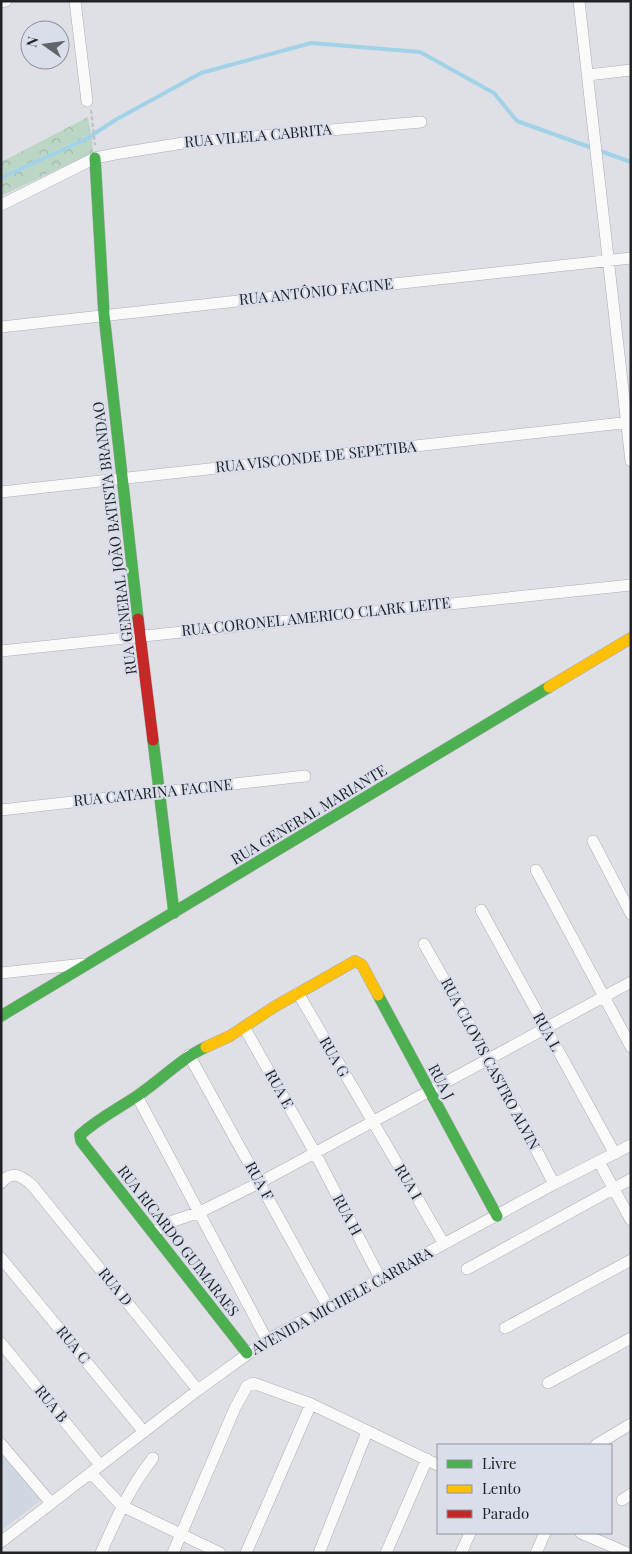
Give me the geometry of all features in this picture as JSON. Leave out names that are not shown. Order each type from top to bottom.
[{"type":"street","points":[[1,2],[6,1]]},
{"type":"street","points":[[75,1],[87,101]]},
{"type":"street","points":[[579,1],[599,188],[629,422],[631,461]]},
{"type":"street","points":[[588,75],[631,70]]},
{"type":"street","name":"RUA VILELA CABRITA","points":[[1,205],[95,154],[183,143],[421,122]]},
{"type":"street","name":"RUA GENERAL JOÃO BATISTA BRANDAO","points":[[95,154],[104,314],[121,479],[142,635],[174,913]]},
{"type":"street","name":"RUA ANTÔNIO FACINE","points":[[1,327],[104,314],[631,258]]},
{"type":"street","name":"RUA VISCONDE DE SEPETIBA","points":[[1,492],[629,422]]},
{"type":"street","name":"RUA CORONEL AMERICO CLARK LEITE","points":[[1,651],[631,585]]},
{"type":"street","name":"RUA GENERAL MARIANTE","points":[[1,1016],[631,638]]},
{"type":"street","name":"RUA CATARINA FACINE","points":[[1,810],[305,776]]},
{"type":"street","points":[[593,842],[631,914]]},
{"type":"street","points":[[536,870],[631,1048]]},
{"type":"street","name":"RUA L","points":[[481,910],[544,1028],[615,1154]]},
{"type":"street","name":"RUA CLOVIS CASTRO ALVIN","points":[[424,944],[489,1059],[554,1184]]},
{"type":"street","name":"RUA J","points":[[298,994],[355,961],[359,962],[497,1216]]},
{"type":"street","points":[[1,973],[87,964]]},
{"type":"street","points":[[153,1233],[170,1222],[200,1212],[259,1182],[631,982]]},
{"type":"street","points":[[267,1340],[137,1096],[189,1055],[244,1027],[298,994]]},
{"type":"street","name":"RUA G","points":[[298,994],[371,1121]]},
{"type":"street","name":"RUA E","points":[[244,1027],[314,1151]]},
{"type":"street","name":"RUA F","points":[[189,1055],[328,1307]]},
{"type":"street","name":"RUA RICARDO GUIMARAES","points":[[137,1096],[99,1118],[82,1132],[80,1138],[247,1352]]},
{"type":"street","name":"RUA I","points":[[371,1121],[444,1244]]},
{"type":"street","name":"AVENIDA MICHELE CARRARA","points":[[1,1542],[247,1352],[554,1184],[631,1145]]},
{"type":"street","name":"RUA H","points":[[314,1151],[381,1280]]},
{"type":"street","points":[[599,1162],[631,1220]]},
{"type":"street","name":"RUA D","points":[[1,1183],[10,1174],[15,1174],[32,1185],[198,1390]]},
{"type":"street","points":[[467,1269],[631,1179]]},
{"type":"street","name":"RUA C","points":[[1,1258],[144,1432]]},
{"type":"street","points":[[505,1328],[631,1260]]},
{"type":"street","points":[[548,1383],[631,1338]]},
{"type":"street","name":"RUA B","points":[[1,1343],[100,1464]]},
{"type":"street","points":[[173,1553],[235,1408],[247,1386],[253,1383],[311,1404],[437,1465]]},
{"type":"street","points":[[246,1553],[311,1404]]},
{"type":"street","points":[[598,1444],[631,1424]]},
{"type":"street","points":[[319,1553],[367,1432]]},
{"type":"street","points":[[1,1444],[50,1503]]},
{"type":"street","points":[[101,1553],[122,1506],[139,1476],[153,1458]]},
{"type":"street","points":[[386,1553],[427,1460]]},
{"type":"street","points":[[90,1473],[122,1506],[220,1553]]},
{"type":"street","points":[[461,1553],[470,1534]]},
{"type":"street","points":[[536,1553],[545,1534]]},
{"type":"street","points":[[583,1534],[612,1550],[627,1553]]},
{"type":"path","points":[[92,114],[95,154]]},
{"type":"shaded area","points":[[1,1452],[41,1500],[1,1531]]},
{"type":"green space","points":[[88,117],[91,134],[1,177],[1,162]]},
{"type":"green space","points":[[92,136],[93,153],[1,196],[1,180]]},
{"type":"waterway","points":[[1,178],[86,139],[117,119],[201,73],[311,43],[420,52],[494,93],[517,121],[631,162]]},
{"type":"traffic: fast","points":[[95,158],[104,315],[138,619]]},
{"type":"traffic: fast","points":[[1,1016],[549,687]]},
{"type":"traffic: fast","points":[[153,740],[174,913]]},
{"type":"traffic: fast","points":[[378,995],[497,1216]]},
{"type":"traffic: fast","points":[[206,1047],[188,1057],[146,1090],[80,1135],[81,1141],[247,1353]]},
{"type":"traffic: slow","points":[[549,687],[631,638]]},
{"type":"traffic: slow","points":[[206,1047],[230,1036],[274,1007],[355,961],[362,965],[378,995]]},
{"type":"traffic: jam","points":[[138,619],[153,740]]}]
